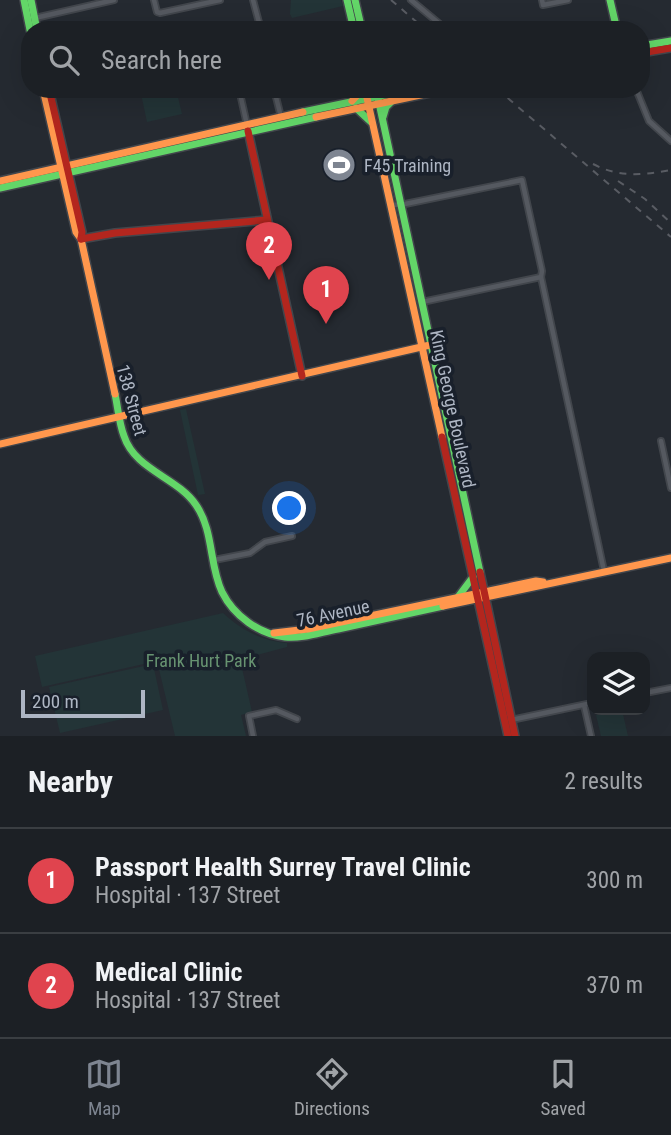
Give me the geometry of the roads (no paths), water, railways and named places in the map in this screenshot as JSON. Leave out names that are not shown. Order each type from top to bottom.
[{"type":"main road","points":[[24,0],[28,21]]},
{"type":"main road","points":[[31,0],[36,21]]},
{"type":"main road","points":[[347,0],[352,21]]},
{"type":"main road","points":[[355,0],[360,21]]},
{"type":"main road","points":[[610,0],[615,21]]},
{"type":"main road","points":[[650,44],[671,41]]},
{"type":"main road","points":[[650,52],[671,48]]},
{"type":"main road","name":"138 Street","points":[[45,98],[82,232],[80,239],[118,417],[127,445],[137,459],[184,491],[197,506],[205,522],[221,589],[234,611],[248,622],[274,633]]},
{"type":"main road","name":"138 Street","points":[[52,98],[64,170]]},
{"type":"main road","points":[[247,129],[281,117],[354,105],[358,98]]},
{"type":"main road","name":"King George Boulevard","points":[[367,98],[421,302],[427,347],[473,577],[480,595],[515,736]]},
{"type":"main road","points":[[0,181],[64,170],[368,102],[374,98]]},
{"type":"main road","name":"King George Boulevard","points":[[377,98],[403,256],[427,347],[508,736]]},
{"type":"main road","points":[[385,98],[403,98]]},
{"type":"main road","points":[[383,121],[386,107],[393,100]]},
{"type":"main road","points":[[354,105],[374,126]]},
{"type":"main road","points":[[247,129],[302,376]]},
{"type":"main road","points":[[0,188],[64,170]]},
{"type":"main road","points":[[80,239],[114,233],[267,220]]},
{"type":"main road","points":[[403,256],[410,266],[417,300],[421,302]]},
{"type":"main road","points":[[0,444],[362,362],[368,363],[427,347]]},
{"type":"main road","name":"76 Avenue","points":[[274,633],[308,629],[458,597],[537,586],[671,558]]},
{"type":"main road","points":[[458,597],[473,577]]},
{"type":"main road","name":"76 Avenue","points":[[274,633],[286,638],[299,637],[480,595]]},
{"type":"main road","points":[[299,637],[304,633],[337,626],[345,621]]},
{"type":"street","points":[[35,18],[114,0]]},
{"type":"street","points":[[154,0],[158,13],[220,0]]},
{"type":"street","points":[[253,0],[259,21]]},
{"type":"street","points":[[411,0],[436,21]]},
{"type":"street","points":[[542,2],[568,0]]},
{"type":"street","points":[[241,98],[247,129]]},
{"type":"street","points":[[276,98],[281,117]]},
{"type":"street","points":[[640,98],[649,121],[671,141]]},
{"type":"street","points":[[396,205],[522,180],[604,571]]},
{"type":"street","points":[[421,302],[541,277]]},
{"type":"street","points":[[661,441],[671,488]]},
{"type":"street","points":[[213,561],[250,553],[265,542],[292,536]]},
{"type":"street","points":[[650,692],[671,688]]},
{"type":"street","points":[[584,705],[591,736]]},
{"type":"street","points":[[502,709],[511,720],[587,705]]},
{"type":"street","points":[[253,736],[249,716],[276,710],[297,719]]},
{"type":"railway","points":[[391,0],[416,21]]},
{"type":"railway","points":[[508,98],[671,237]]},
{"type":"railway","points":[[593,164],[613,172],[631,174],[671,170]]},
{"type":"railway","points":[[618,181],[645,199],[671,223]]},
{"type":"place","name":"F45 Training","points":[[339,165]]},
{"type":"place","name":"Medical Clinic","points":[[269,280]]},
{"type":"place","name":"Passport Health Surrey Travel Clinic","points":[[326,324]]},
{"type":"park label","name":"Frank Hurt Park","points":[[201,660]]}]
